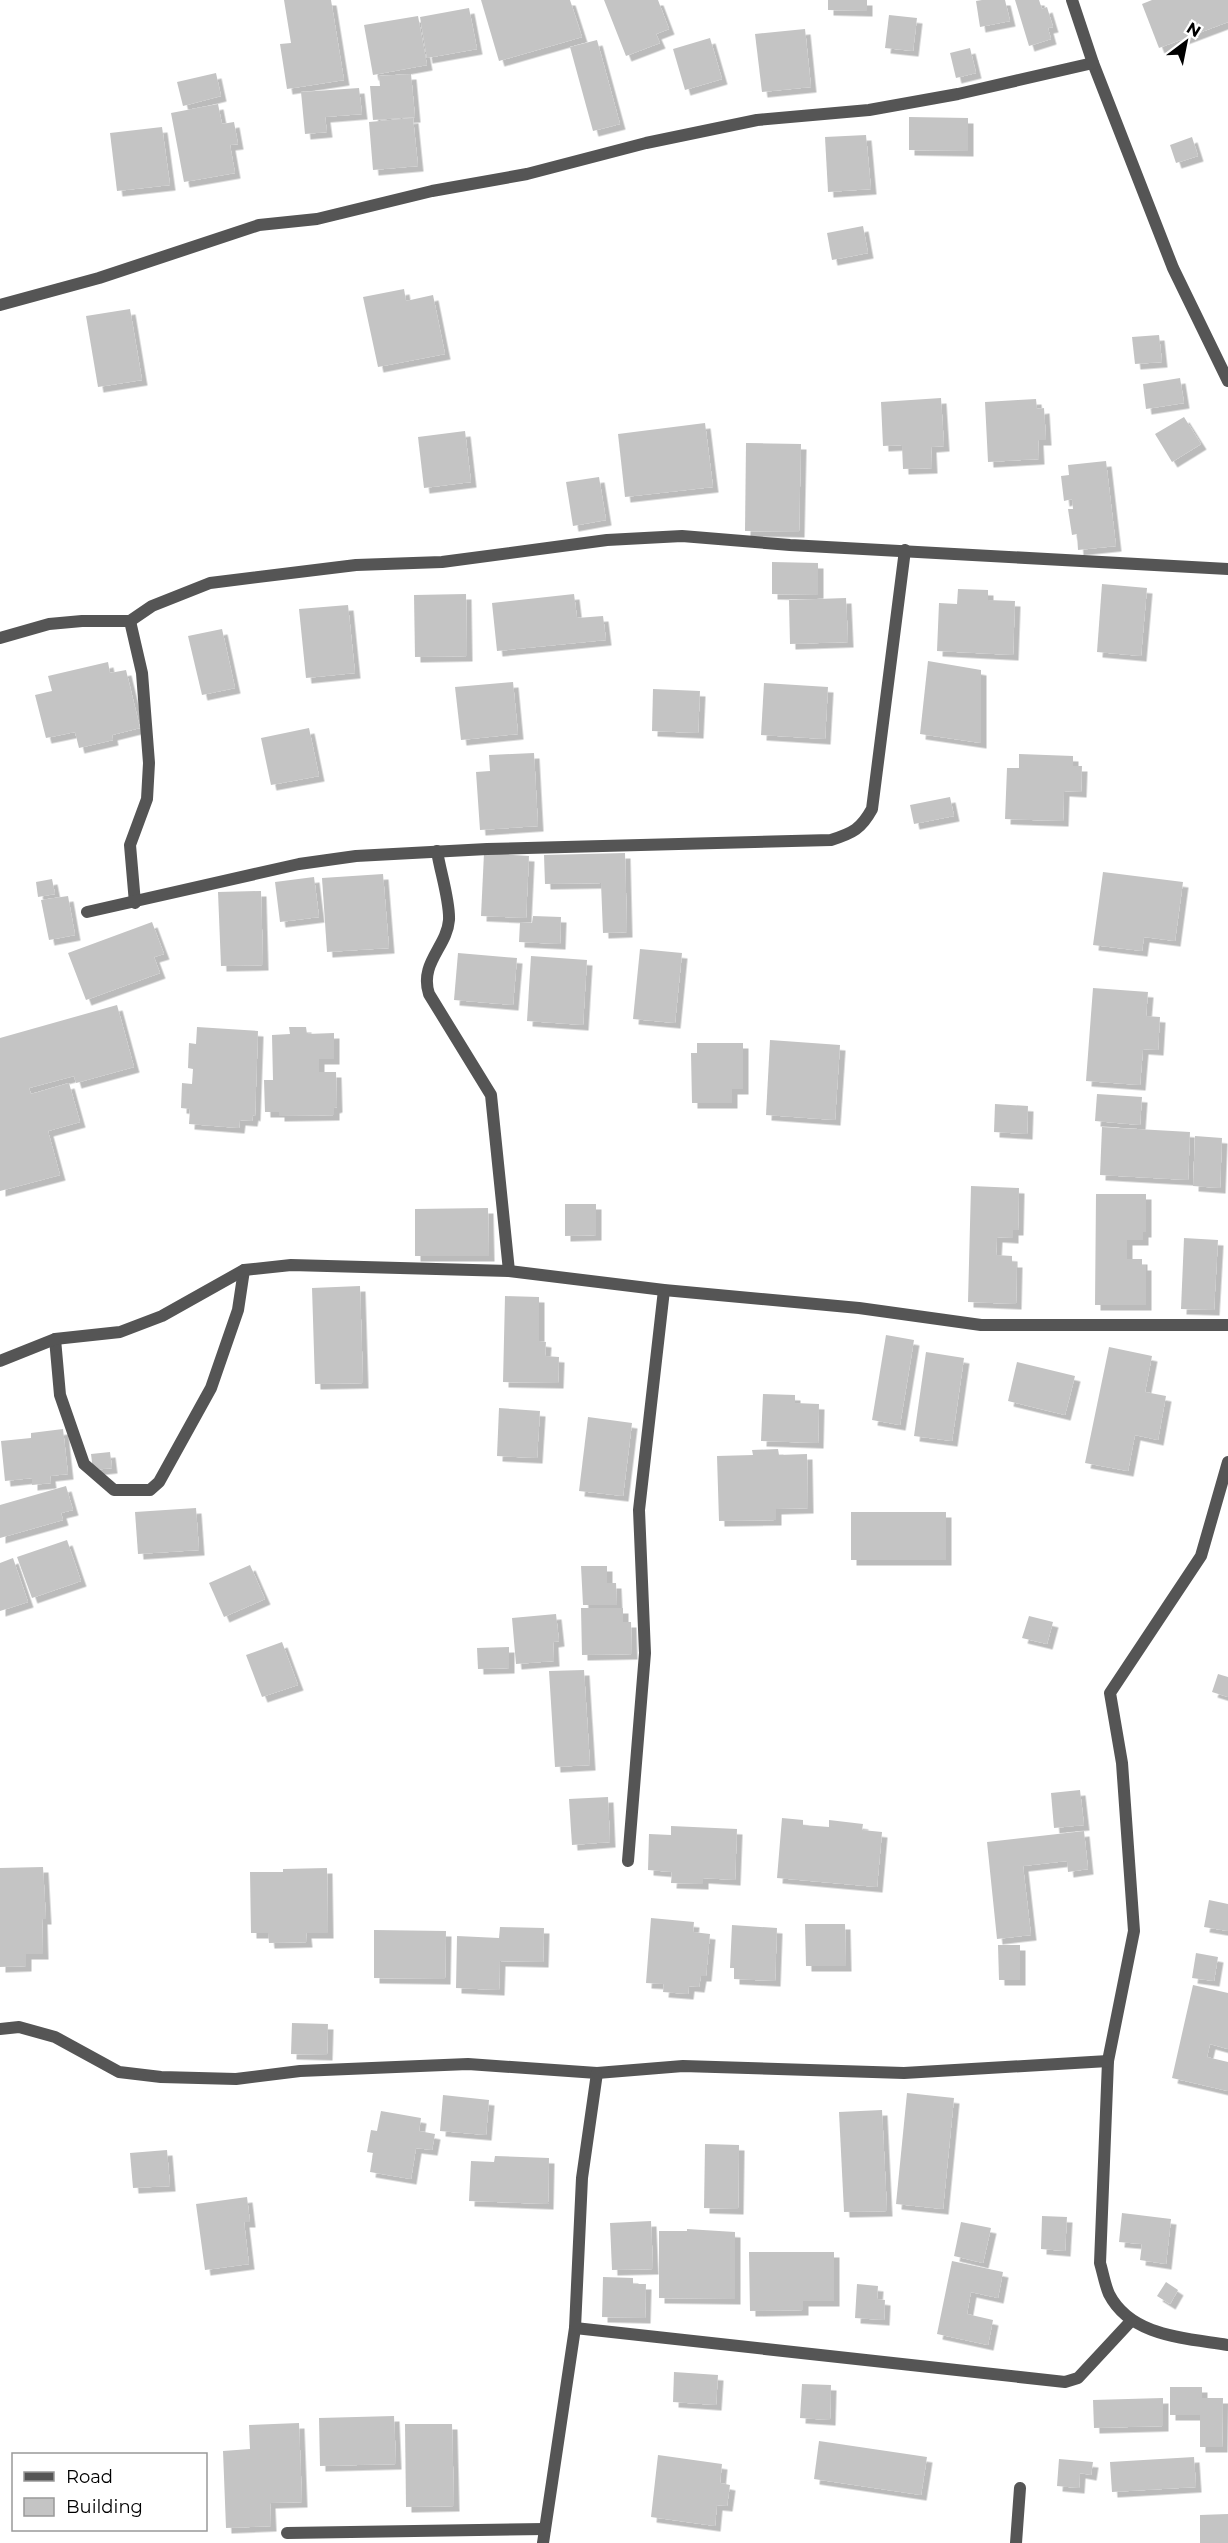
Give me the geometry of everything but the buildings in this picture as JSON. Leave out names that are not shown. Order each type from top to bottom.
[{"type":"street","points":[[1072,0],[1093,63],[1173,268],[1228,381]]},
{"type":"street","points":[[0,305],[99,278],[259,225],[317,219],[432,191],[527,174],[646,143],[757,120],[869,110],[958,94],[1093,63]]},
{"type":"street","points":[[0,638],[49,624],[130,621],[152,606],[210,583],[356,565],[442,562],[607,540],[682,536],[790,545],[1228,569]]},
{"type":"street","points":[[87,912],[135,903],[299,864],[356,856],[437,851],[831,840],[853,833],[866,820],[872,809],[905,550]]},
{"type":"street","points":[[130,621],[142,673],[149,763],[147,799],[130,844],[135,903]]},
{"type":"street","points":[[437,851],[449,919],[446,933],[433,958],[425,983],[429,994],[491,1095],[509,1271]]},
{"type":"street","points":[[0,1361],[55,1339],[120,1332],[162,1316],[244,1270],[291,1265],[509,1271],[664,1290],[859,1308],[981,1325],[1228,1325]]},
{"type":"street","points":[[55,1339],[60,1395],[84,1464],[114,1490],[150,1490],[159,1482],[211,1388],[238,1310],[244,1270]]},
{"type":"street","points":[[628,1861],[645,1653],[639,1510],[664,1290]]},
{"type":"street","points":[[1228,1462],[1201,1556],[1110,1693],[1122,1763],[1134,1931],[1108,2061],[1100,2263],[1109,2295],[1131,2321],[1168,2335],[1228,2345]]},
{"type":"street","points":[[0,2029],[19,2026],[55,2037],[119,2073],[161,2077],[236,2079],[300,2071],[468,2064],[597,2073],[683,2066],[904,2073],[1108,2061]]},
{"type":"street","points":[[543,2543],[575,2328],[582,2178],[597,2073]]},
{"type":"street","points":[[575,2328],[1065,2382],[1078,2378],[1131,2321]]},
{"type":"street","points":[[1016,2543],[1020,2488]]},
{"type":"street","points":[[287,2533],[544,2529]]}]
